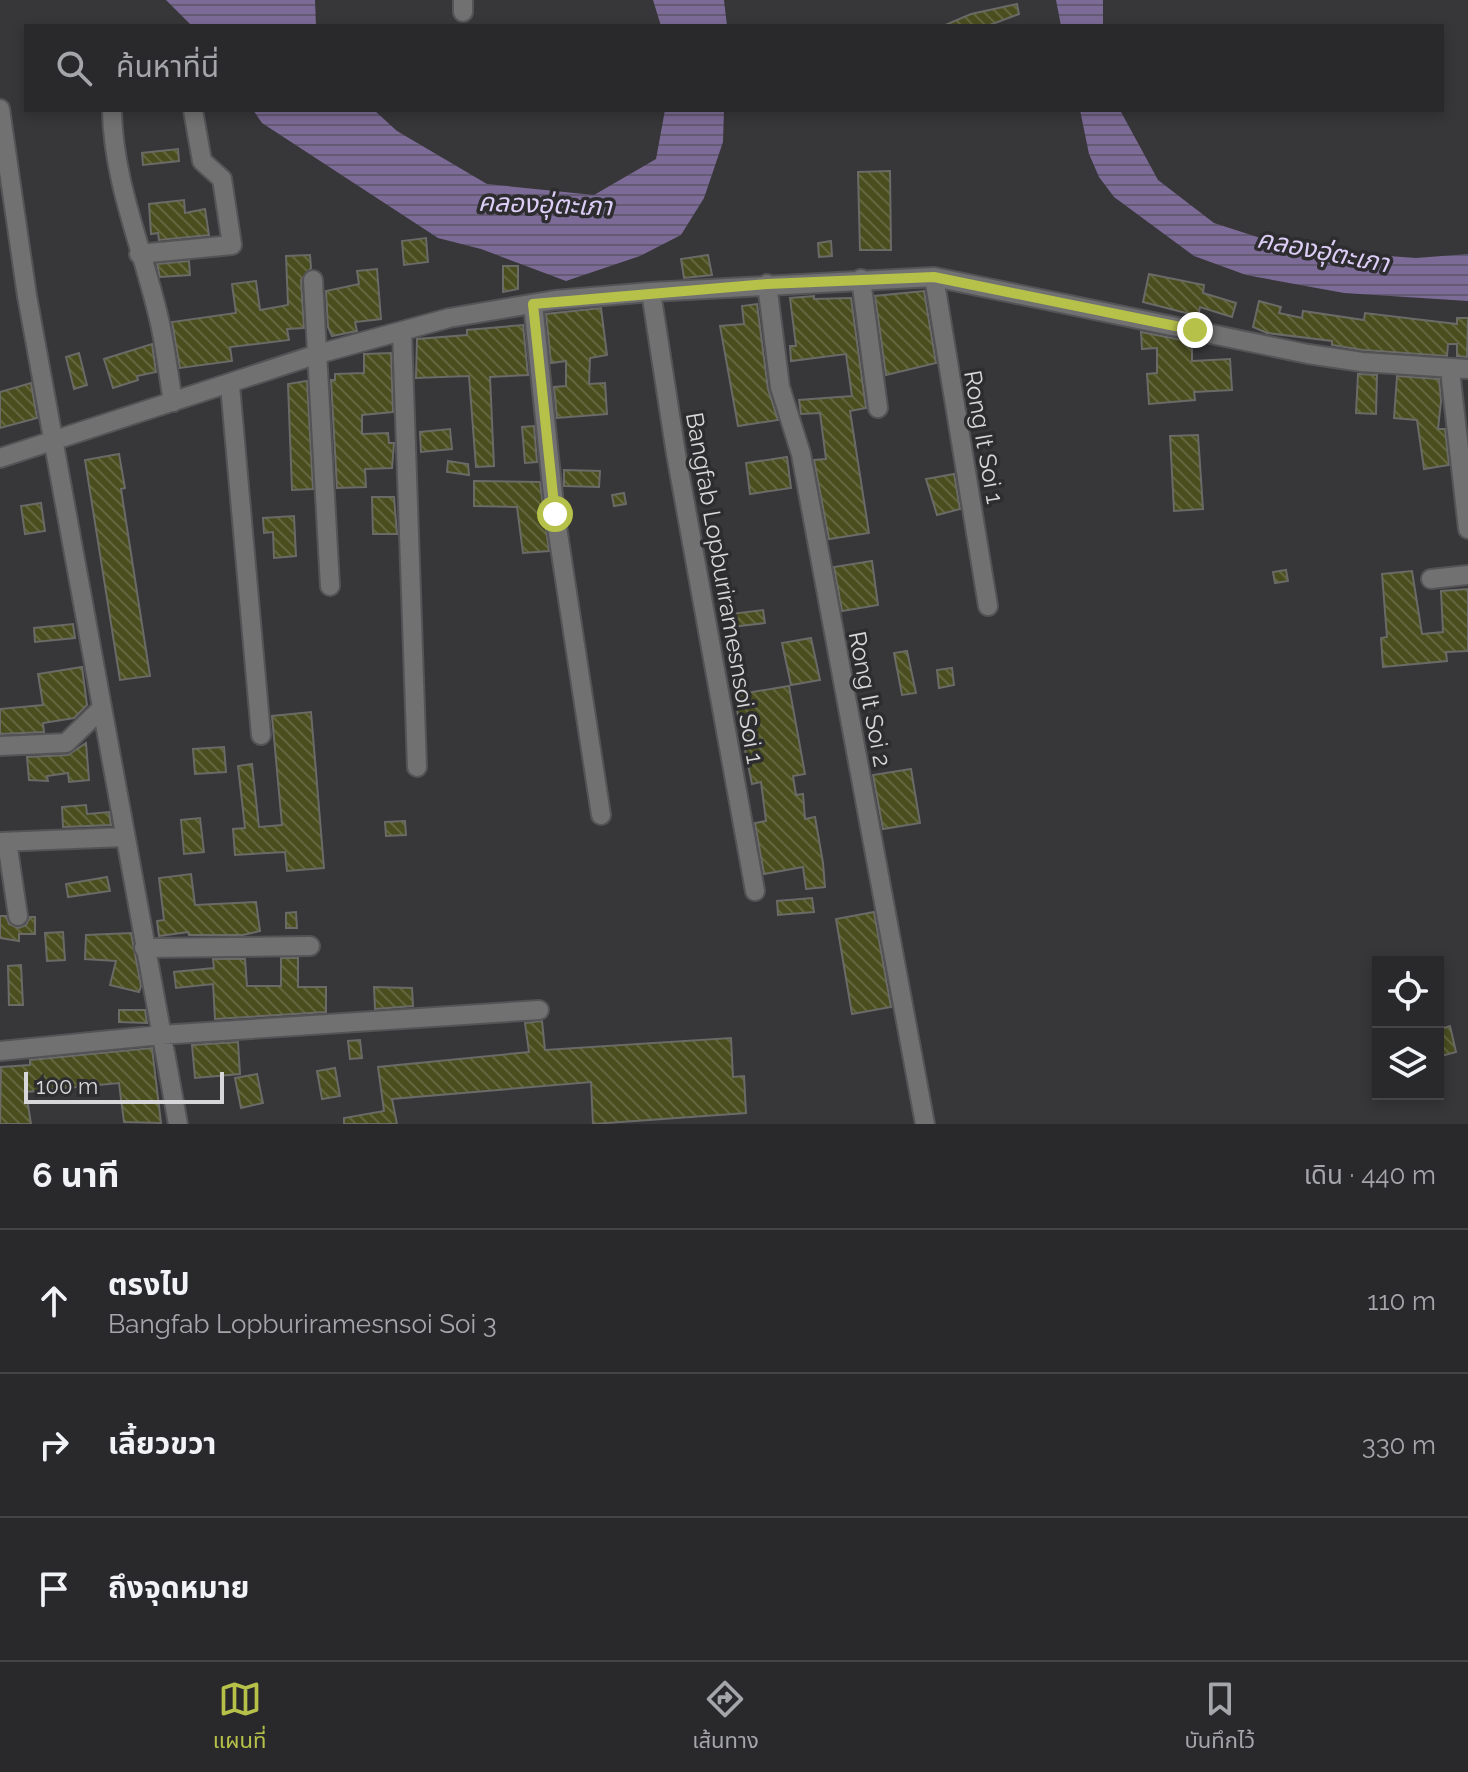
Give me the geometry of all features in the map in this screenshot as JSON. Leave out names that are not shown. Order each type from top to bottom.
[{"type":"street","points":[[0,109],[27,296],[178,1124]]},
{"type":"street","points":[[112,112],[139,254],[161,326],[173,402]]},
{"type":"street","points":[[139,254],[232,245],[222,179],[202,161],[193,112]]},
{"type":"street","points":[[0,458],[318,354],[449,318],[533,304],[651,292],[934,277],[1308,354],[1459,369],[1468,529]]},
{"type":"street","name":"Rong It Soi 1","points":[[934,277],[988,606]]},
{"type":"street","points":[[861,279],[878,408]]},
{"type":"street","points":[[313,280],[330,586]]},
{"type":"street","name":"Rong It Soi 2","points":[[767,284],[780,387],[801,454],[925,1124]]},
{"type":"street","name":"Bangfab Lopburiramesnsoi Soi 1","points":[[651,292],[676,454],[755,891]]},
{"type":"street","points":[[533,304],[555,514],[601,815]]},
{"type":"street","points":[[402,331],[417,767]]},
{"type":"street","points":[[230,385],[261,735]]},
{"type":"street","points":[[1431,579],[1468,575]]},
{"type":"street","points":[[0,746],[66,743],[101,709]]},
{"type":"street","points":[[18,916],[4,842],[124,837]]},
{"type":"street","points":[[144,948],[310,946]]},
{"type":"street","points":[[0,1051],[161,1035],[539,1010]]},
{"type":"water","points":[[166,0],[315,0],[316,24],[190,24]]},
{"type":"water","points":[[653,0],[724,0],[727,24],[660,24]]},
{"type":"water","points":[[1056,0],[1103,0],[1103,24],[1061,24]]},
{"type":"water","name":"คลองอุ่ตะเภา","points":[[254,112],[376,112],[397,131],[487,184],[594,195],[656,159],[665,112],[724,112],[723,142],[704,198],[681,235],[640,256],[566,281],[481,249],[438,238],[262,123]]},
{"type":"water","points":[[1080,112],[1121,112],[1158,180],[1214,223],[1294,249],[1416,258],[1468,254],[1468,301],[1344,293],[1246,275],[1194,256],[1114,197],[1099,177],[1089,154]]},
{"type":"building","points":[[1017,4],[1019,14],[992,24],[948,24],[971,14]]},
{"type":"building","points":[[178,149],[179,161],[143,165],[142,153]]},
{"type":"building","points":[[890,171],[891,250],[860,250],[858,172]]},
{"type":"building","points":[[184,200],[185,213],[205,209],[209,235],[159,240],[158,233],[151,234],[149,204]]},
{"type":"building","points":[[426,238],[428,262],[404,265],[402,241]]},
{"type":"building","points":[[831,241],[832,256],[819,257],[818,243]]},
{"type":"building","points":[[310,255],[311,268],[301,280],[304,328],[287,329],[289,340],[230,347],[232,361],[180,368],[172,322],[236,313],[232,284],[256,281],[260,310],[288,305],[286,256]]},
{"type":"building","points":[[708,255],[712,275],[684,278],[681,259]]},
{"type":"building","points":[[189,261],[190,275],[160,277],[157,264]]},
{"type":"building","points":[[503,266],[518,266],[518,289],[503,292]]},
{"type":"building","points":[[377,269],[381,319],[355,322],[357,331],[332,336],[328,327],[326,291],[359,284],[357,271]]},
{"type":"building","points":[[1149,274],[1204,285],[1203,293],[1236,303],[1232,317],[1200,307],[1198,316],[1143,302]]},
{"type":"building","points":[[924,291],[936,363],[886,375],[875,296]]},
{"type":"building","points":[[814,296],[814,299],[851,298],[866,408],[850,411],[869,533],[829,539],[814,460],[826,459],[820,413],[801,414],[799,400],[852,396],[846,354],[791,361],[790,346],[796,346],[790,298]]},
{"type":"building","points":[[1259,301],[1281,307],[1279,313],[1302,318],[1303,311],[1364,320],[1365,313],[1457,324],[1457,318],[1468,318],[1467,357],[1457,356],[1457,344],[1448,344],[1447,356],[1363,350],[1332,345],[1332,341],[1267,333],[1253,327]]},
{"type":"building","points":[[757,304],[768,389],[778,420],[738,426],[720,326],[744,324],[742,306]]},
{"type":"building","points":[[601,308],[607,355],[590,358],[589,384],[605,383],[607,414],[557,418],[554,387],[566,386],[566,361],[551,363],[546,314]]},
{"type":"building","points":[[523,325],[528,375],[490,377],[494,466],[476,467],[469,376],[416,378],[417,339],[467,335],[467,330]]},
{"type":"building","points":[[1141,332],[1192,342],[1192,361],[1230,359],[1232,390],[1194,392],[1195,400],[1149,404],[1147,374],[1157,373],[1157,348],[1142,349]]},
{"type":"building","points":[[152,344],[156,372],[137,376],[138,380],[113,388],[104,359]]},
{"type":"building","points":[[79,353],[87,385],[74,389],[66,357]]},
{"type":"building","points":[[391,353],[393,412],[362,415],[362,434],[388,433],[389,443],[394,443],[392,468],[365,469],[366,487],[337,488],[331,380],[335,380],[335,374],[364,373],[364,354]]},
{"type":"building","points":[[1358,374],[1377,375],[1376,414],[1356,413]]},
{"type":"building","points":[[1397,376],[1439,379],[1441,401],[1438,429],[1445,429],[1449,465],[1424,469],[1417,420],[1394,418]]},
{"type":"building","points":[[307,381],[313,489],[292,490],[288,384]]},
{"type":"building","points":[[31,383],[37,418],[0,428],[0,392]]},
{"type":"building","points":[[534,426],[537,462],[525,463],[522,427]]},
{"type":"building","points":[[450,429],[452,449],[421,452],[420,432]]},
{"type":"building","points":[[1198,435],[1203,509],[1174,511],[1170,436]]},
{"type":"building","points":[[119,454],[125,488],[121,489],[150,676],[120,680],[85,460]]},
{"type":"building","points":[[787,457],[791,488],[750,494],[746,463]]},
{"type":"building","points":[[448,461],[468,464],[469,475],[447,472]]},
{"type":"building","points":[[564,470],[600,471],[599,487],[564,486]]},
{"type":"building","points":[[954,474],[960,509],[937,515],[926,479]]},
{"type":"building","points":[[474,481],[540,482],[549,551],[523,553],[517,507],[474,506]]},
{"type":"building","points":[[624,493],[626,504],[614,506],[612,495]]},
{"type":"building","points":[[372,497],[394,497],[397,534],[373,534]]},
{"type":"building","points":[[41,503],[45,531],[25,534],[21,506]]},
{"type":"building","points":[[294,516],[296,556],[274,558],[273,532],[264,533],[263,518]]},
{"type":"building","points":[[872,561],[878,605],[842,611],[834,567]]},
{"type":"building","points":[[1286,570],[1288,581],[1275,583],[1273,572]]},
{"type":"building","points":[[1412,571],[1422,634],[1443,632],[1441,591],[1468,589],[1468,651],[1446,652],[1447,661],[1383,667],[1381,638],[1387,637],[1382,574]]},
{"type":"building","points":[[763,610],[765,623],[732,627],[730,614]]},
{"type":"building","points":[[73,624],[75,638],[35,642],[34,628]]},
{"type":"building","points":[[811,638],[820,680],[791,685],[782,643]]},
{"type":"building","points":[[907,651],[916,693],[902,695],[894,653]]},
{"type":"building","points":[[82,667],[87,705],[74,718],[43,723],[44,732],[0,734],[0,709],[43,705],[38,674]]},
{"type":"building","points":[[952,668],[954,685],[939,688],[937,670]]},
{"type":"building","points":[[789,686],[805,774],[793,776],[796,795],[803,794],[805,819],[815,817],[825,887],[806,889],[803,867],[764,874],[755,823],[766,821],[761,782],[752,784],[734,695]]},
{"type":"building","points":[[311,712],[324,868],[287,871],[285,852],[235,855],[233,829],[245,828],[238,766],[252,764],[259,827],[282,825],[272,716]]},
{"type":"building","points":[[86,743],[89,780],[69,782],[68,773],[47,776],[48,781],[29,780],[27,757],[68,755]]},
{"type":"building","points":[[224,747],[226,772],[195,774],[193,749]]},
{"type":"building","points":[[911,769],[920,823],[883,829],[873,775]]},
{"type":"building","points":[[86,805],[87,814],[109,812],[111,825],[63,827],[62,807]]},
{"type":"building","points":[[200,818],[204,852],[184,854],[181,820]]},
{"type":"building","points":[[405,821],[406,835],[386,836],[385,822]]},
{"type":"building","points":[[191,874],[195,905],[256,902],[260,931],[243,935],[189,935],[188,932],[159,936],[157,921],[164,920],[159,878]]},
{"type":"building","points":[[107,877],[110,891],[68,897],[66,884]]},
{"type":"building","points":[[812,898],[814,912],[778,915],[777,901]]},
{"type":"building","points":[[296,912],[297,928],[286,928],[286,913]]},
{"type":"building","points":[[874,912],[891,1007],[852,1014],[836,919]]},
{"type":"building","points":[[0,916],[6,916],[9,924],[19,928],[26,925],[30,917],[35,917],[35,934],[19,934],[19,941],[0,938]]},
{"type":"building","points":[[63,932],[65,960],[47,961],[45,933]]},
{"type":"building","points":[[131,933],[141,986],[139,992],[110,985],[116,961],[85,959],[86,935]]},
{"type":"building","points":[[281,958],[298,958],[298,987],[326,987],[326,1012],[215,1019],[213,984],[176,988],[174,972],[214,968],[213,959],[245,959],[247,986],[281,986]]},
{"type":"building","points":[[21,965],[23,1005],[9,1005],[8,966]]},
{"type":"building","points":[[374,987],[412,988],[413,1006],[375,1009]]},
{"type":"building","points":[[119,1010],[145,1010],[147,1023],[119,1022]]},
{"type":"building","points":[[542,1021],[545,1050],[731,1038],[733,1077],[744,1076],[746,1113],[593,1124],[591,1082],[392,1099],[397,1124],[344,1124],[344,1118],[384,1111],[378,1067],[529,1052],[525,1023]]},
{"type":"building","points":[[1450,1026],[1456,1052],[1444,1055],[1444,1028]]},
{"type":"building","points":[[360,1040],[362,1058],[350,1059],[348,1041]]},
{"type":"building","points":[[238,1042],[240,1074],[195,1078],[192,1045]]},
{"type":"building","points":[[152,1048],[161,1123],[124,1122],[119,1083],[26,1092],[31,1124],[0,1124],[1,1067],[30,1065],[30,1060]]},
{"type":"building","points":[[335,1068],[340,1096],[322,1099],[317,1071]]},
{"type":"building","points":[[257,1074],[263,1103],[241,1108],[235,1078]]},
{"type":"route","points":[[555,514],[533,304],[767,284],[934,277],[1195,330]]}]
